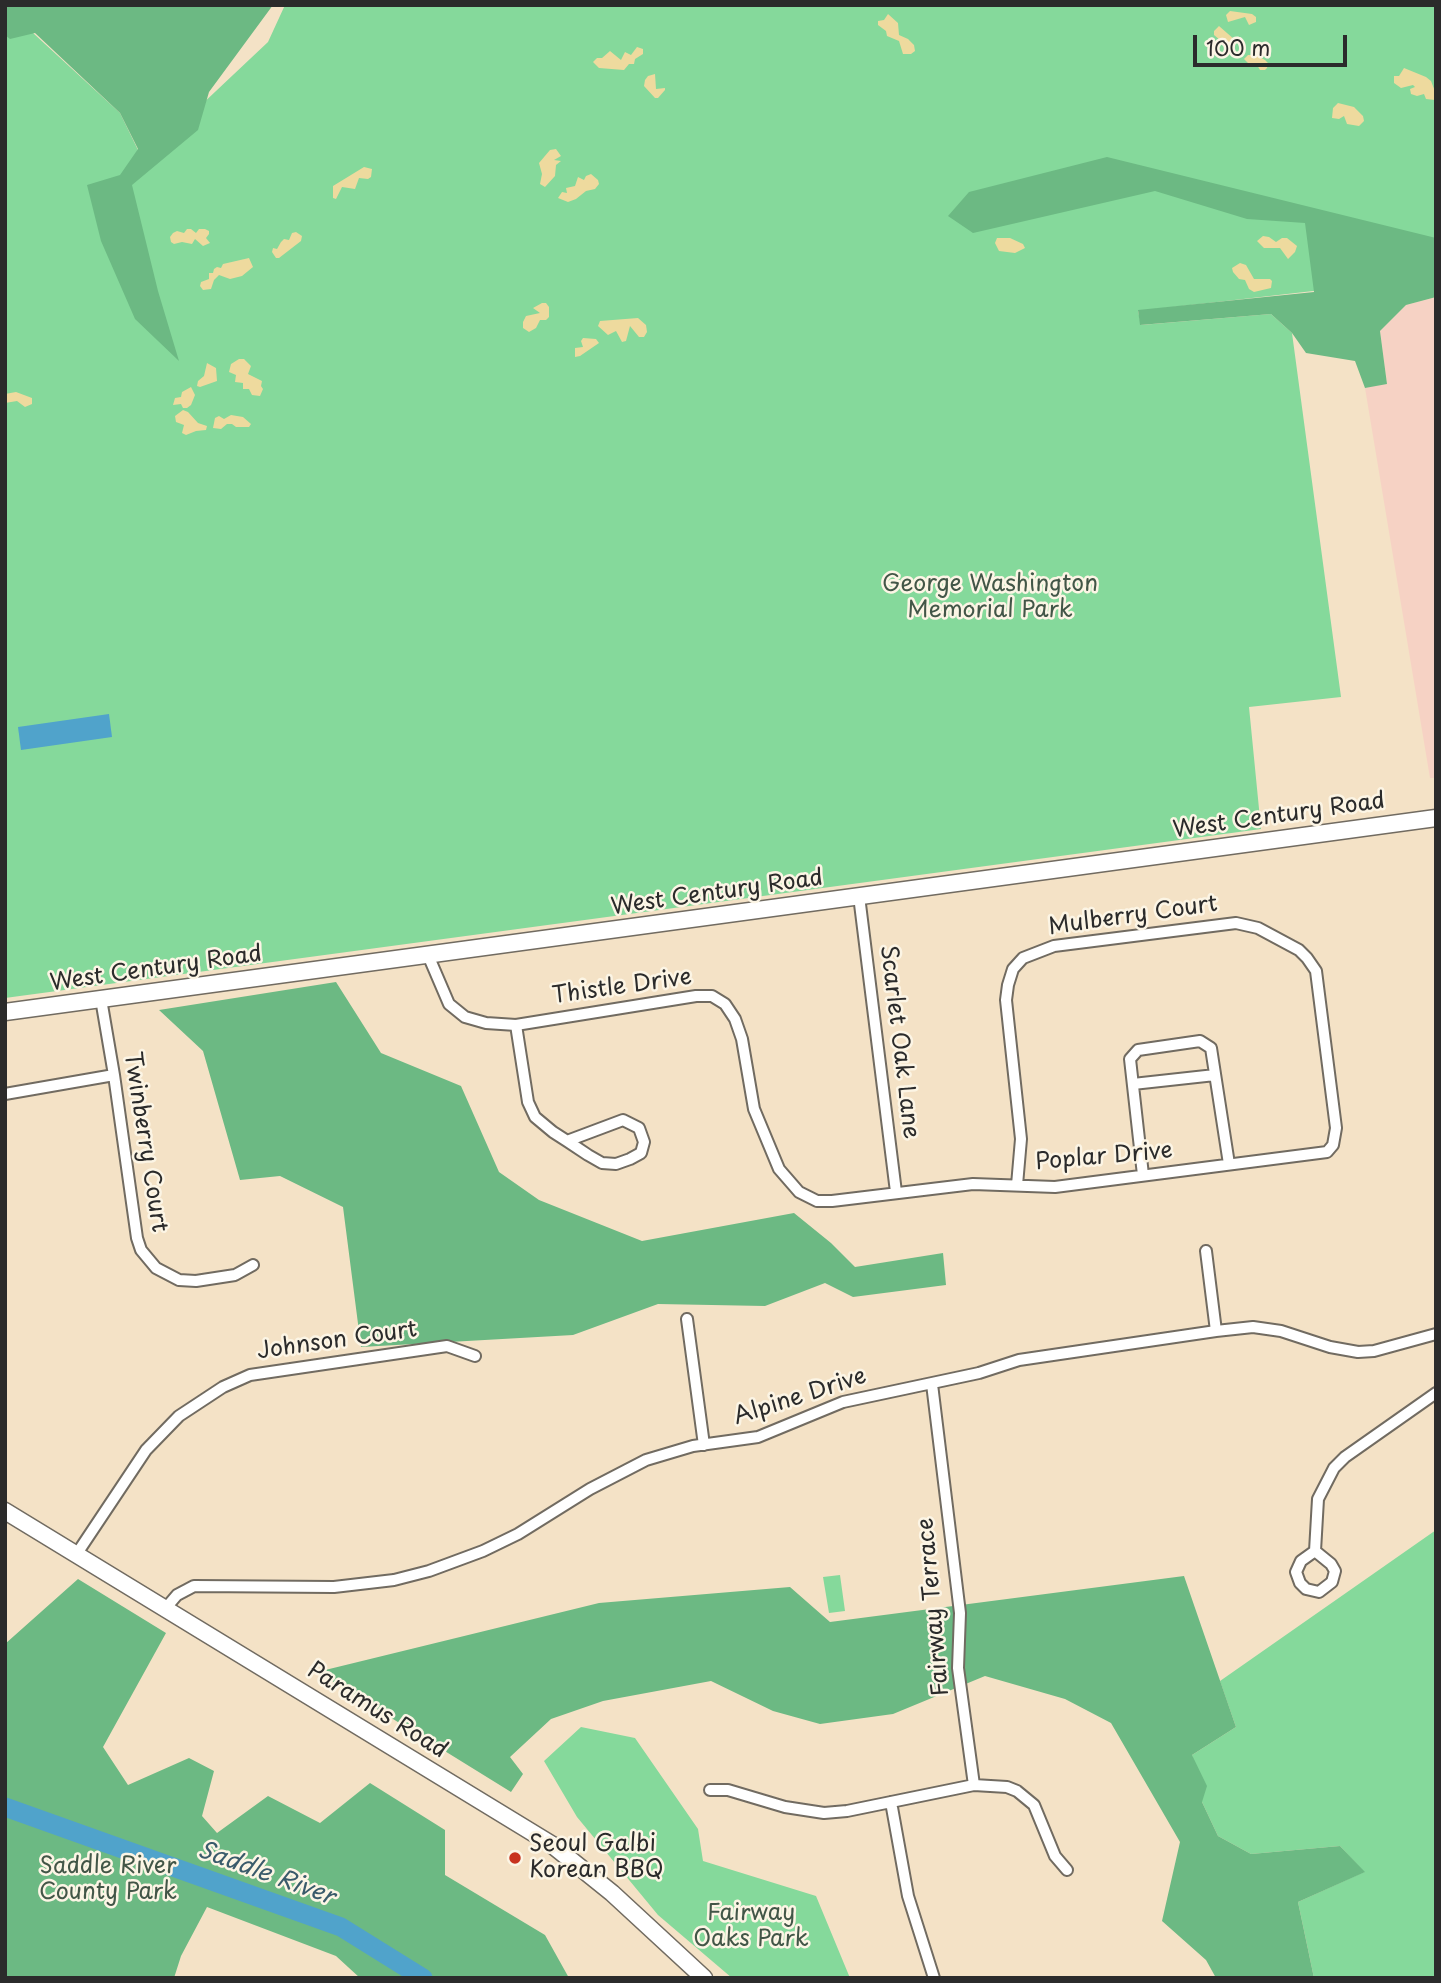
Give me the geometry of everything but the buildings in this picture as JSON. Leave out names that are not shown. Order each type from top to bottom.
[{"type":"main road","name":"West Century Road","points":[[5,1012],[1436,818]]},
{"type":"main road","name":"Paramus Road","points":[[5,1511],[551,1844],[612,1893],[704,1978]]},
{"type":"street","name":"Scarlet Oak Lane","points":[[859,896],[896,1192]]},
{"type":"street","name":"Mulberry Court","points":[[1017,1185],[1021,1139],[1006,1000],[1007,985],[1013,969],[1023,958],[1054,946],[1236,923],[1258,928],[1299,950],[1316,971],[1334,1120]]},
{"type":"street","name":"Thistle Drive","points":[[428,955],[443,994],[456,1012],[474,1021],[516,1025],[696,996],[712,996],[724,1004],[735,1019],[742,1039],[754,1109],[779,1169]]},
{"type":"street","name":"Twinberry Court","points":[[101,999],[137,1238],[147,1259],[167,1275],[192,1281],[235,1275],[253,1265]]},
{"type":"street","points":[[516,1025],[528,1102],[535,1117],[567,1141],[603,1163],[616,1164],[641,1153],[644,1142],[639,1128],[623,1120],[567,1141]]},
{"type":"street","points":[[1143,1175],[1130,1059],[1138,1050],[1200,1041],[1211,1048],[1228,1164]]},
{"type":"street","points":[[5,1094],[114,1075]]},
{"type":"street","points":[[1133,1084],[1215,1075]]},
{"type":"street","name":"Poplar Drive","points":[[779,1169],[799,1192],[817,1201],[883,1196],[896,1192],[973,1184],[1055,1187],[1326,1152],[1336,1138],[1334,1120]]},
{"type":"street","points":[[1206,1251],[1216,1331]]},
{"type":"street","points":[[687,1319],[704,1445]]},
{"type":"street","name":"Alpine Drive","points":[[165,1609],[177,1595],[194,1586],[334,1587],[394,1580],[429,1571],[483,1551],[518,1534],[620,1472],[673,1451],[758,1437],[844,1402],[979,1373],[1019,1360],[1216,1331],[1268,1328],[1330,1347],[1359,1352],[1374,1351],[1436,1334]]},
{"type":"street","name":"Johnson Court","points":[[76,1555],[130,1471],[153,1442],[179,1416],[222,1387],[250,1375],[447,1346],[475,1356]]},
{"type":"street","name":"Fairway Terrace","points":[[932,1384],[960,1613],[958,1668],[974,1785]]},
{"type":"street","points":[[1315,1551],[1318,1499],[1334,1468],[1345,1457],[1436,1393]]},
{"type":"street","points":[[710,1790],[728,1790],[807,1811],[847,1811],[974,1785],[1007,1787],[1027,1797],[1039,1814],[1055,1856],[1067,1870]]},
{"type":"street","points":[[891,1802],[908,1896],[934,1978]]},
{"type":"shaded area","points":[[1436,297],[1436,778],[1430,778],[1365,388],[1387,383],[1380,331],[1406,305]]},
{"type":"green space","points":[[5,5],[273,5],[209,92],[198,130],[132,185],[158,291],[179,361],[135,319],[101,241],[87,185],[120,175],[138,149],[120,113],[35,33],[10,39],[5,35]]},
{"type":"green space","name":"George Washington Memorial Park","points":[[285,5],[1436,5],[1436,277],[1138,311],[1141,325],[1271,314],[1292,333],[1341,697],[1249,707],[1261,829],[5,998],[5,12],[20,21],[120,113],[138,150],[129,173],[268,42]]},
{"type":"green space","points":[[1107,157],[1436,238],[1436,297],[1406,305],[1380,331],[1387,384],[1365,388],[1355,361],[1306,353],[1292,333],[1271,314],[1140,325],[1138,310],[1314,292],[1305,223],[1247,219],[1155,191],[973,233],[948,216],[969,192]]},
{"type":"green space","points":[[336,982],[381,1053],[461,1086],[499,1172],[539,1200],[642,1241],[794,1213],[855,1267],[943,1253],[946,1285],[853,1297],[825,1283],[765,1306],[658,1304],[573,1335],[361,1347],[343,1207],[280,1176],[240,1180],[203,1051],[159,1010]]},
{"type":"green space","points":[[1436,1530],[1436,1978],[1314,1978],[1298,1902],[1364,1872],[1340,1846],[1251,1854],[1218,1836],[1202,1802],[1192,1755],[1236,1727],[1220,1681]]},
{"type":"green space","points":[[840,1575],[845,1611],[829,1613],[823,1577]]},
{"type":"green space","points":[[1184,1576],[1236,1727],[1192,1755],[1207,1786],[1202,1802],[1218,1836],[1251,1854],[1340,1846],[1365,1872],[1298,1902],[1314,1978],[1216,1978],[1206,1960],[1162,1921],[1180,1842],[1111,1723],[1065,1699],[985,1676],[893,1714],[820,1724],[773,1711],[711,1681],[603,1701],[551,1719],[510,1757],[523,1774],[511,1792],[317,1672],[599,1603],[790,1587],[830,1622]]},
{"type":"green space","name":"Saddle River County Park","points":[[78,1579],[166,1633],[103,1747],[128,1785],[189,1758],[214,1771],[202,1816],[217,1833],[268,1796],[320,1823],[370,1783],[445,1830],[445,1875],[545,1935],[569,1978],[360,1978],[336,1956],[207,1907],[181,1956],[174,1978],[5,1978],[5,1644]]},
{"type":"green space","name":"Fairway Oaks Park","points":[[581,1727],[635,1738],[698,1829],[703,1861],[816,1896],[850,1978],[732,1978],[658,1915],[577,1817],[544,1761]]},
{"type":"sand","points":[[1230,11],[1252,14],[1256,17],[1256,22],[1249,25],[1245,17],[1228,22],[1226,15]]},
{"type":"sand","points":[[888,14],[898,23],[899,35],[914,45],[915,51],[911,54],[903,54],[899,41],[887,36],[886,31],[878,25],[878,21],[884,20]]},
{"type":"sand","points":[[1219,26],[1235,40],[1235,47],[1226,45],[1214,35]]},
{"type":"sand","points":[[637,47],[643,49],[643,54],[624,70],[599,68],[593,62],[610,51],[621,60],[625,52],[631,55]]},
{"type":"sand","points":[[1248,55],[1256,55],[1265,60],[1268,63],[1267,68],[1260,70],[1257,65],[1250,65],[1244,59]]},
{"type":"sand","points":[[1404,68],[1431,81],[1436,94],[1435,100],[1426,99],[1424,94],[1411,94],[1410,89],[1415,87],[1413,85],[1401,88],[1394,83],[1394,76],[1399,76]]},
{"type":"sand","points":[[655,74],[656,89],[665,88],[658,98],[644,86],[648,76]]},
{"type":"sand","points":[[1338,103],[1354,107],[1364,121],[1359,126],[1347,124],[1344,116],[1339,119],[1332,118],[1333,108]]},
{"type":"sand","points":[[556,149],[561,156],[554,160],[561,161],[556,165],[555,176],[545,187],[540,184],[542,174],[539,163],[550,150]]},
{"type":"sand","points":[[364,167],[372,169],[371,177],[359,178],[355,189],[342,187],[336,199],[333,198],[333,186]]},
{"type":"sand","points":[[591,174],[598,180],[599,184],[595,189],[586,191],[568,202],[558,198],[562,192],[567,193],[566,188],[575,186],[578,177],[584,180]]},
{"type":"sand","points":[[187,229],[196,233],[199,229],[209,231],[206,238],[210,243],[203,246],[195,239],[192,244],[171,242],[173,233],[184,233]]},
{"type":"sand","points":[[296,232],[302,236],[301,241],[276,258],[272,252],[273,248],[277,249],[284,239],[289,240],[292,233]]},
{"type":"sand","points":[[1263,236],[1276,242],[1287,238],[1297,246],[1295,252],[1288,259],[1280,248],[1264,248],[1257,241]]},
{"type":"sand","points":[[997,238],[1010,238],[1023,244],[1025,248],[1015,253],[999,251],[995,243]]},
{"type":"sand","points":[[249,258],[253,267],[242,276],[230,279],[219,275],[211,289],[203,290],[200,286],[217,267]]},
{"type":"sand","points":[[1240,263],[1246,265],[1254,279],[1270,279],[1271,288],[1254,292],[1249,289],[1245,280],[1239,279],[1233,272],[1232,268]]},
{"type":"sand","points":[[542,303],[549,307],[549,317],[540,320],[536,328],[529,332],[523,328],[523,322],[526,316],[540,313],[533,308]]},
{"type":"sand","points":[[638,318],[646,325],[647,332],[644,337],[639,337],[630,326],[626,341],[622,342],[616,331],[608,335],[598,326],[600,321]]},
{"type":"sand","points":[[583,338],[596,339],[599,343],[575,357],[575,348],[583,347]]},
{"type":"sand","points":[[244,359],[251,366],[248,374],[262,381],[260,396],[252,395],[249,389],[243,389],[243,383],[235,382],[236,375],[229,372],[231,364]]},
{"type":"sand","points":[[207,363],[216,368],[217,381],[197,386],[204,376]]},
{"type":"sand","points":[[191,387],[195,395],[191,405],[183,408],[181,404],[173,405],[175,398],[181,397],[182,392]]},
{"type":"sand","points":[[16,392],[32,398],[32,404],[25,407],[17,401],[5,403],[5,394]]},
{"type":"sand","points":[[183,410],[198,423],[207,426],[206,430],[186,435],[182,433],[184,425],[176,422],[175,416]]},
{"type":"sand","points":[[231,415],[243,417],[251,424],[249,427],[227,424],[221,429],[213,428],[215,418],[219,416],[224,419]]},
{"type":"water","points":[[109,714],[112,737],[21,750],[18,727]]},
{"type":"waterway","name":"Saddle River","points":[[5,1807],[341,1927],[423,1978]]},
{"type":"place","name":"Seoul Galbi Korean BBQ","points":[[515,1858]]}]
